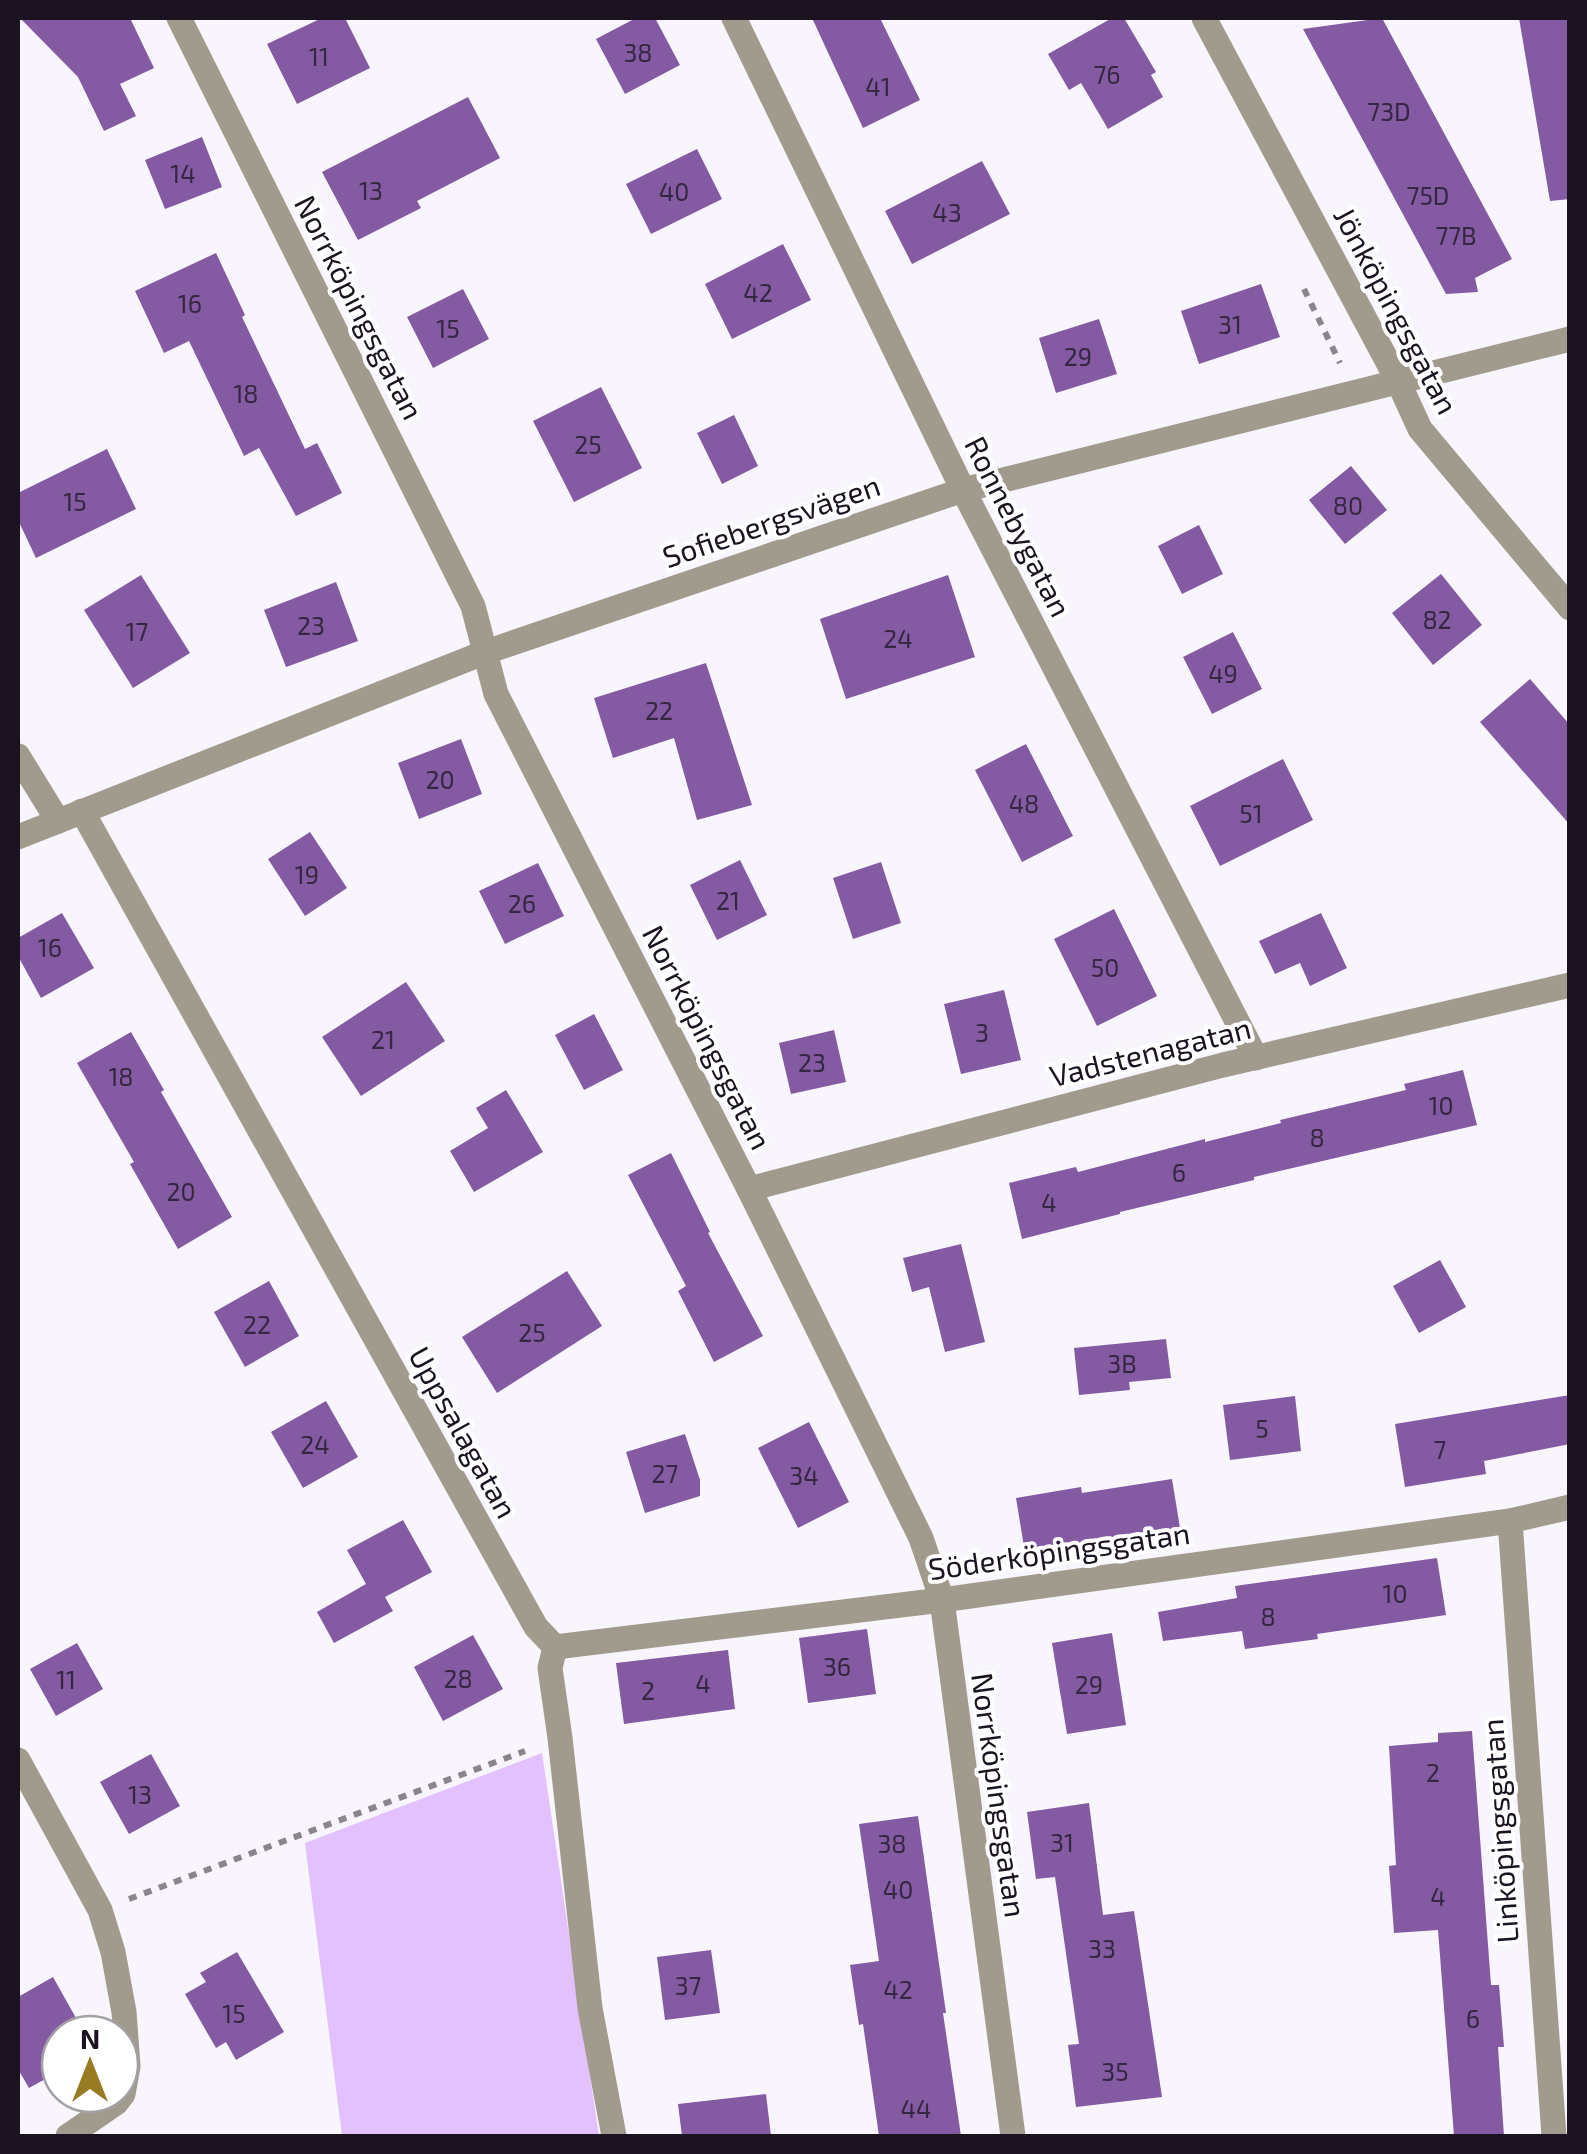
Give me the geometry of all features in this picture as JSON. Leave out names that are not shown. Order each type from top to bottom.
[{"type":"street","name":"Norrköpingsgatan","points":[[179,18],[473,606],[496,694],[921,1538],[942,1600],[1013,2136]]},
{"type":"street","name":"Ronnebygatan","points":[[734,18],[963,490],[1256,1058]]},
{"type":"street","name":"Jönköpingsgatan","points":[[1204,18],[1420,429],[1570,608]]},
{"type":"street","name":"Sofiebergsvägen","points":[[18,837],[486,652],[963,490],[1570,338]]},
{"type":"street","points":[[18,756],[58,821]]},
{"type":"street","name":"Uppsalagatan","points":[[82,811],[536,1627],[555,1646]]},
{"type":"street","name":"Vadstenagatan","points":[[749,1190],[1256,1058],[1570,985]]},
{"type":"street","name":"Söderköpingsgatan","points":[[555,1646],[942,1600],[1510,1521],[1570,1506]]},
{"type":"street","name":"Linköpingsgatan","points":[[1510,1521],[1554,2136]]},
{"type":"street","points":[[555,1646],[550,1668],[590,2008],[614,2136]]},
{"type":"street","points":[[18,1760],[100,1910],[113,1952],[124,2012],[128,2049],[123,2094],[68,2136]]},
{"type":"path","points":[[100,1910],[560,1738]]},
{"type":"shaded area","points":[[542,1753],[599,2136],[342,2136],[305,1843]]},
{"type":"building","points":[[20,18],[130,18],[154,68],[120,84],[136,116],[104,131],[78,77]]},
{"type":"building","points":[[322,18],[345,18],[370,68],[297,104],[267,44]]},
{"type":"building","points":[[636,18],[655,18],[680,65],[625,94],[596,39]]},
{"type":"building","points":[[812,18],[880,18],[920,100],[863,128]]},
{"type":"building","points":[[1112,18],[1124,18],[1156,72],[1151,75],[1163,97],[1108,129],[1081,83],[1069,90],[1048,54]]},
{"type":"building","points":[[1382,18],[1512,259],[1475,278],[1478,292],[1446,294],[1303,29]]},
{"type":"building","points":[[1519,18],[1570,18],[1570,199],[1550,201]]},
{"type":"building","points":[[468,97],[500,158],[417,201],[421,208],[358,240],[322,172]]},
{"type":"building","points":[[202,137],[222,187],[165,209],[145,160]]},
{"type":"building","points":[[697,149],[722,199],[651,234],[626,184]]},
{"type":"building","points":[[982,161],[1010,214],[912,264],[885,211]]},
{"type":"building","points":[[783,244],[811,300],[732,339],[705,284]]},
{"type":"building","points":[[216,253],[305,449],[317,443],[342,493],[296,516],[259,448],[244,456],[189,341],[164,353],[135,291]]},
{"type":"building","points":[[1261,284],[1280,337],[1199,364],[1181,311]]},
{"type":"building","points":[[463,289],[489,339],[433,368],[407,317]]},
{"type":"building","points":[[1099,319],[1117,374],[1056,393],[1039,338]]},
{"type":"building","points":[[601,387],[642,468],[574,502],[533,421]]},
{"type":"building","points":[[734,415],[758,466],[722,484],[697,433]]},
{"type":"building","points":[[107,449],[136,509],[36,558],[18,520],[18,493]]},
{"type":"building","points":[[1351,466],[1387,510],[1345,544],[1309,500]]},
{"type":"building","points":[[1199,525],[1223,574],[1182,594],[1158,546]]},
{"type":"building","points":[[1441,574],[1482,625],[1433,665],[1392,613]]},
{"type":"building","points":[[141,575],[190,653],[133,688],[84,610]]},
{"type":"building","points":[[948,575],[975,657],[846,699],[820,619]]},
{"type":"building","points":[[336,582],[358,641],[286,667],[264,610]]},
{"type":"building","points":[[1233,632],[1262,689],[1212,714],[1183,657]]},
{"type":"building","points":[[706,663],[752,805],[697,820],[674,738],[613,758],[594,698]]},
{"type":"building","points":[[1530,679],[1570,725],[1570,825],[1480,722]]},
{"type":"building","points":[[461,739],[482,794],[419,819],[398,763]]},
{"type":"building","points":[[1026,744],[1073,836],[1022,862],[975,770]]},
{"type":"building","points":[[1283,759],[1313,820],[1220,866],[1190,806]]},
{"type":"building","points":[[310,832],[347,888],[305,916],[268,859]]},
{"type":"building","points":[[740,860],[767,915],[717,940],[690,885]]},
{"type":"building","points":[[881,862],[901,923],[853,939],[833,878]]},
{"type":"building","points":[[538,863],[564,916],[505,944],[479,891]]},
{"type":"building","points":[[1114,909],[1157,996],[1097,1026],[1054,939]]},
{"type":"building","points":[[62,913],[94,968],[41,998],[18,956],[18,938]]},
{"type":"building","points":[[1321,913],[1347,968],[1310,986],[1300,963],[1275,974],[1259,941]]},
{"type":"building","points":[[406,982],[445,1041],[361,1096],[322,1037]]},
{"type":"building","points":[[1004,990],[1021,1060],[961,1074],[944,1004]]},
{"type":"building","points":[[594,1014],[623,1070],[584,1090],[555,1035]]},
{"type":"building","points":[[834,1030],[846,1082],[791,1094],[779,1043]]},
{"type":"building","points":[[131,1032],[232,1217],[178,1249],[77,1063]]},
{"type":"building","points":[[1463,1070],[1477,1125],[1254,1177],[1022,1239],[1009,1183],[1076,1167],[1078,1172],[1205,1142],[1406,1090],[1404,1084]]},
{"type":"building","points":[[506,1090],[543,1152],[474,1192],[450,1151],[488,1128],[476,1108]]},
{"type":"building","points":[[671,1153],[763,1336],[714,1362],[678,1291],[686,1286],[628,1175]]},
{"type":"building","points":[[961,1244],[985,1342],[945,1352],[929,1287],[912,1292],[903,1258]]},
{"type":"building","points":[[1440,1260],[1466,1307],[1419,1333],[1393,1286]]},
{"type":"building","points":[[567,1271],[602,1326],[497,1393],[462,1337]]},
{"type":"building","points":[[269,1281],[299,1336],[245,1367],[214,1312]]},
{"type":"building","points":[[1166,1339],[1171,1378],[1129,1382],[1130,1390],[1079,1395],[1074,1348]]},
{"type":"building","points":[[1570,1395],[1570,1444],[1484,1461],[1486,1474],[1405,1487],[1395,1424]]},
{"type":"building","points":[[1295,1396],[1301,1451],[1230,1460],[1223,1405]]},
{"type":"building","points":[[326,1401],[358,1457],[303,1488],[271,1432]]},
{"type":"building","points":[[809,1422],[849,1502],[798,1528],[758,1448]]},
{"type":"building","points":[[685,1434],[700,1480],[700,1496],[645,1513],[626,1452]]},
{"type":"building","points":[[1172,1479],[1181,1534],[1026,1559],[1016,1498],[1081,1487],[1082,1493]]},
{"type":"building","points":[[403,1520],[432,1572],[385,1597],[393,1611],[334,1643],[317,1612],[366,1584],[347,1550]]},
{"type":"building","points":[[1437,1558],[1446,1615],[1245,1649],[1242,1631],[1163,1641],[1158,1612],[1237,1598],[1235,1586]]},
{"type":"building","points":[[867,1629],[876,1694],[808,1703],[799,1638]]},
{"type":"building","points":[[1112,1633],[1126,1725],[1067,1734],[1052,1643]]},
{"type":"building","points":[[473,1635],[503,1689],[443,1721],[414,1667]]},
{"type":"building","points":[[77,1643],[103,1689],[56,1716],[30,1669]]},
{"type":"building","points":[[728,1650],[735,1709],[624,1724],[616,1663]]},
{"type":"building","points":[[1472,1731],[1491,1985],[1499,1985],[1504,2047],[1498,2047],[1504,2136],[1454,2136],[1438,1930],[1394,1933],[1389,1866],[1396,1865],[1389,1746],[1438,1742],[1438,1733]]},
{"type":"building","points":[[151,1754],[180,1806],[129,1834],[100,1782]]},
{"type":"building","points":[[1089,1803],[1103,1915],[1134,1911],[1162,2097],[1076,2107],[1068,2045],[1079,2044],[1055,1877],[1036,1879],[1027,1812]]},
{"type":"building","points":[[918,1816],[961,2136],[879,2136],[850,1965],[879,1961],[859,1824]]},
{"type":"building","points":[[711,1950],[720,2013],[665,2020],[657,1957]]},
{"type":"building","points":[[237,1952],[284,2032],[236,2060],[226,2042],[216,2048],[185,1994],[206,1982],[200,1973]]},
{"type":"building","points":[[53,1977],[74,2014],[40,2014],[40,2082],[29,2088],[18,2069],[18,1997]]},
{"type":"building","points":[[766,2094],[771,2136],[682,2136],[678,2104]]}]
